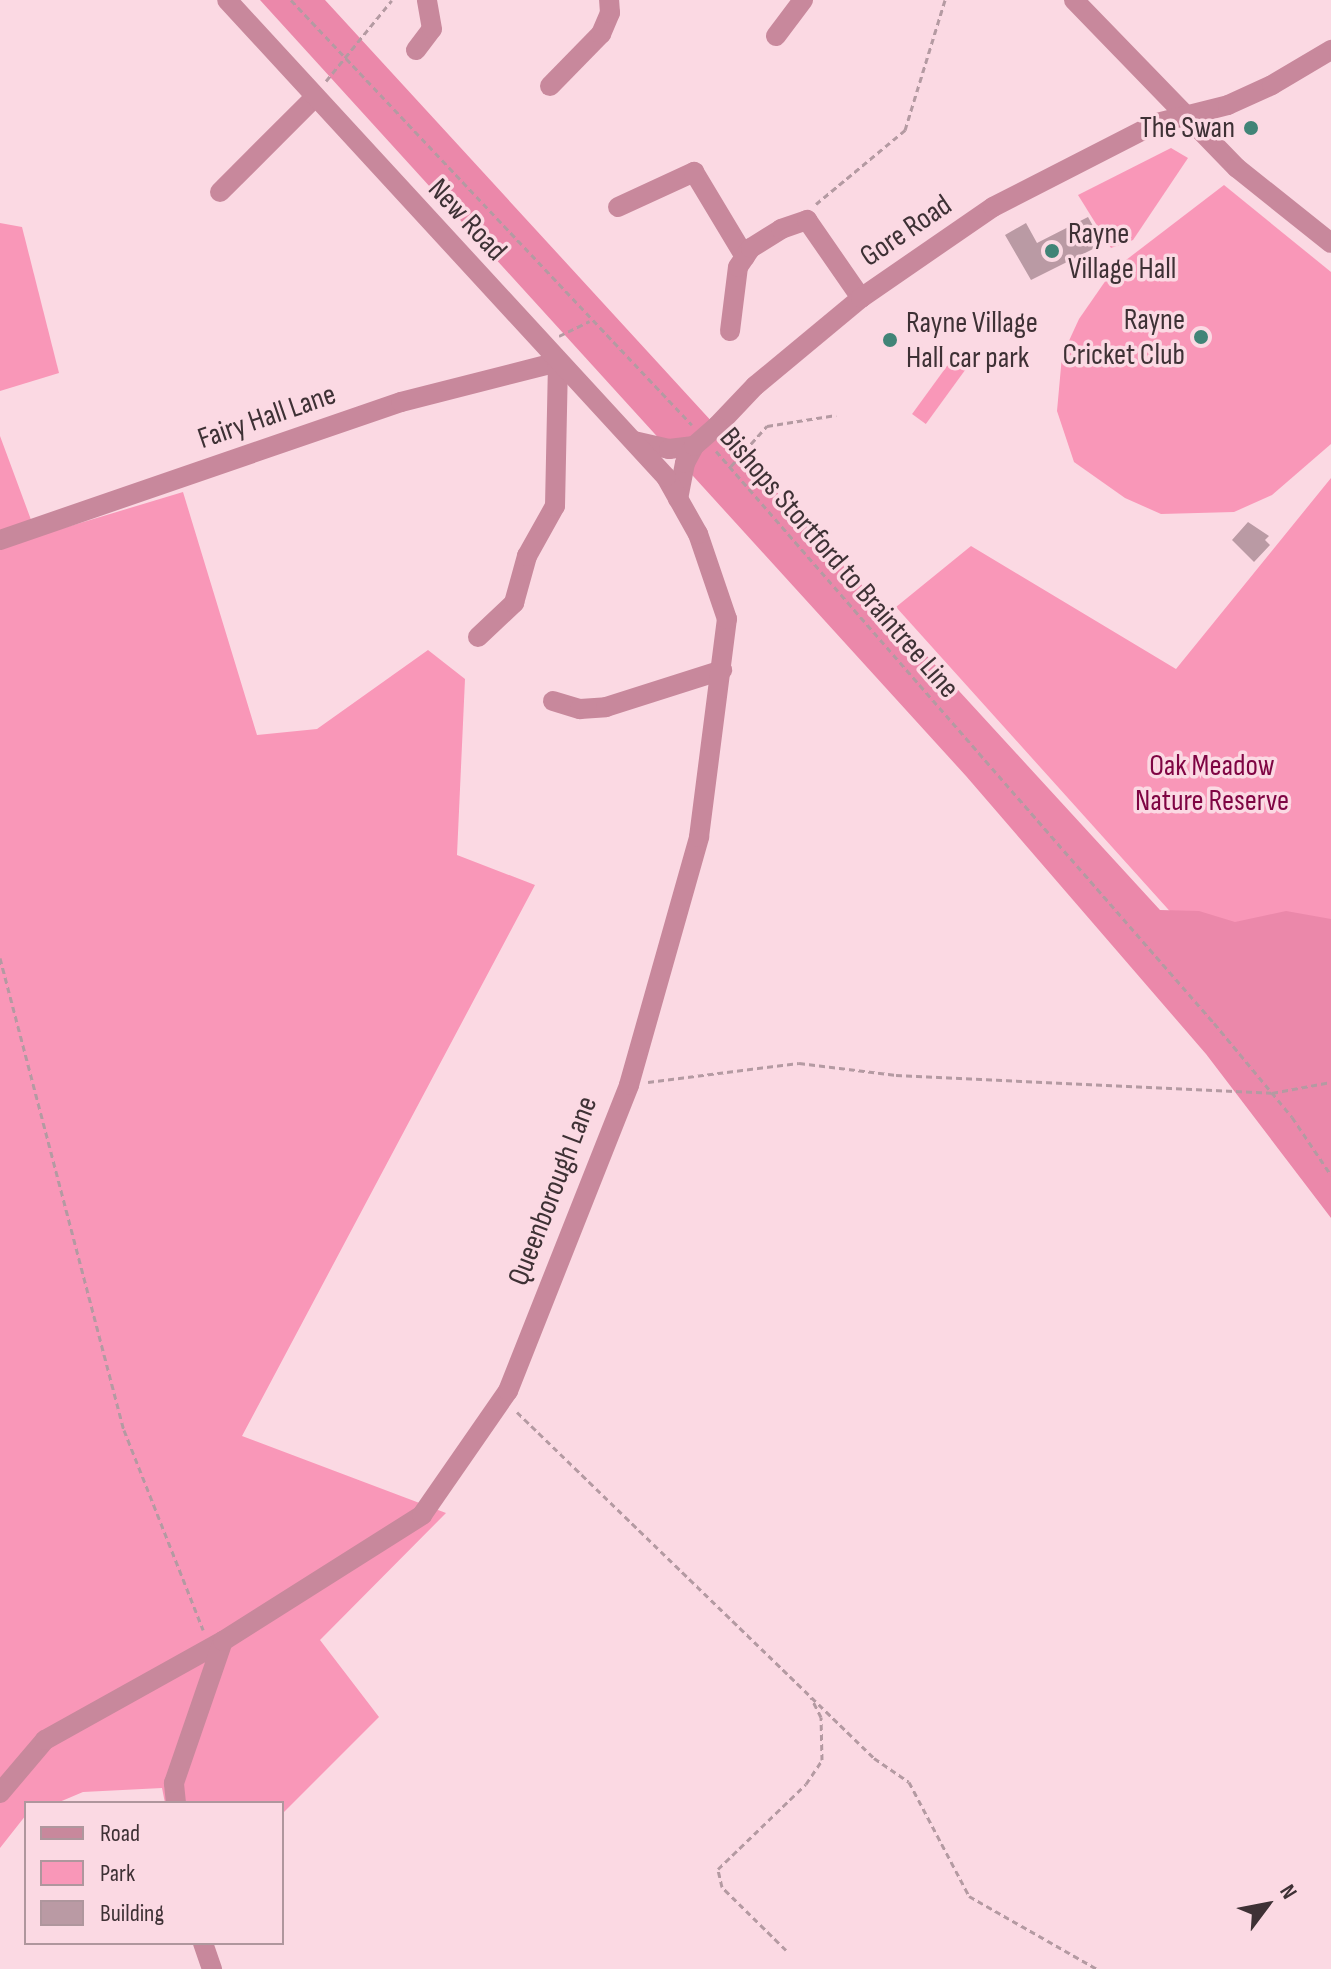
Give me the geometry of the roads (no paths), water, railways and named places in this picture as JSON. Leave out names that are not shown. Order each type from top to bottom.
[{"type":"street","name":"New Road","points":[[227,0],[313,97],[666,477]]},
{"type":"street","points":[[416,50],[432,29],[427,0]]},
{"type":"street","points":[[550,86],[601,34],[610,13],[609,0]]},
{"type":"street","points":[[776,36],[803,0]]},
{"type":"street","points":[[1074,0],[1237,168],[1331,243]]},
{"type":"street","name":"Gore Road","points":[[701,441],[755,386],[861,298],[993,207],[1183,114],[1228,105],[1331,50]]},
{"type":"street","points":[[220,192],[313,97]]},
{"type":"street","points":[[618,207],[694,172],[745,257]]},
{"type":"street","points":[[730,331],[738,267],[745,257],[781,229],[807,220],[861,298]]},
{"type":"street","points":[[478,637],[514,603],[527,556],[555,506],[558,362]]},
{"type":"street","name":"Fairy Hall Lane","points":[[0,540],[401,402],[558,362]]},
{"type":"street","points":[[634,441],[669,449],[701,441]]},
{"type":"street","points":[[678,499],[685,463],[701,441]]},
{"type":"street","name":"Queenborough Lane","points":[[0,1793],[45,1740],[217,1645],[422,1515],[503,1399],[629,1085],[699,837],[727,619],[698,534],[666,477]]},
{"type":"street","points":[[553,701],[580,709],[606,707],[722,670]]},
{"type":"street","points":[[176,1801],[174,1783],[217,1645]]},
{"type":"street","points":[[204,1945],[212,1969]]},
{"type":"place","name":"The Swan","points":[[1251,128]]},
{"type":"place","name":"Rayne Village Hall","points":[[1052,251]]},
{"type":"place","name":"Rayne Cricket Club","points":[[1201,337]]},
{"type":"place","name":"Rayne Village Hall car park","points":[[890,340]]},
{"type":"park label","name":"Oak Meadow Nature Reserve","points":[[1212,783]]}]
